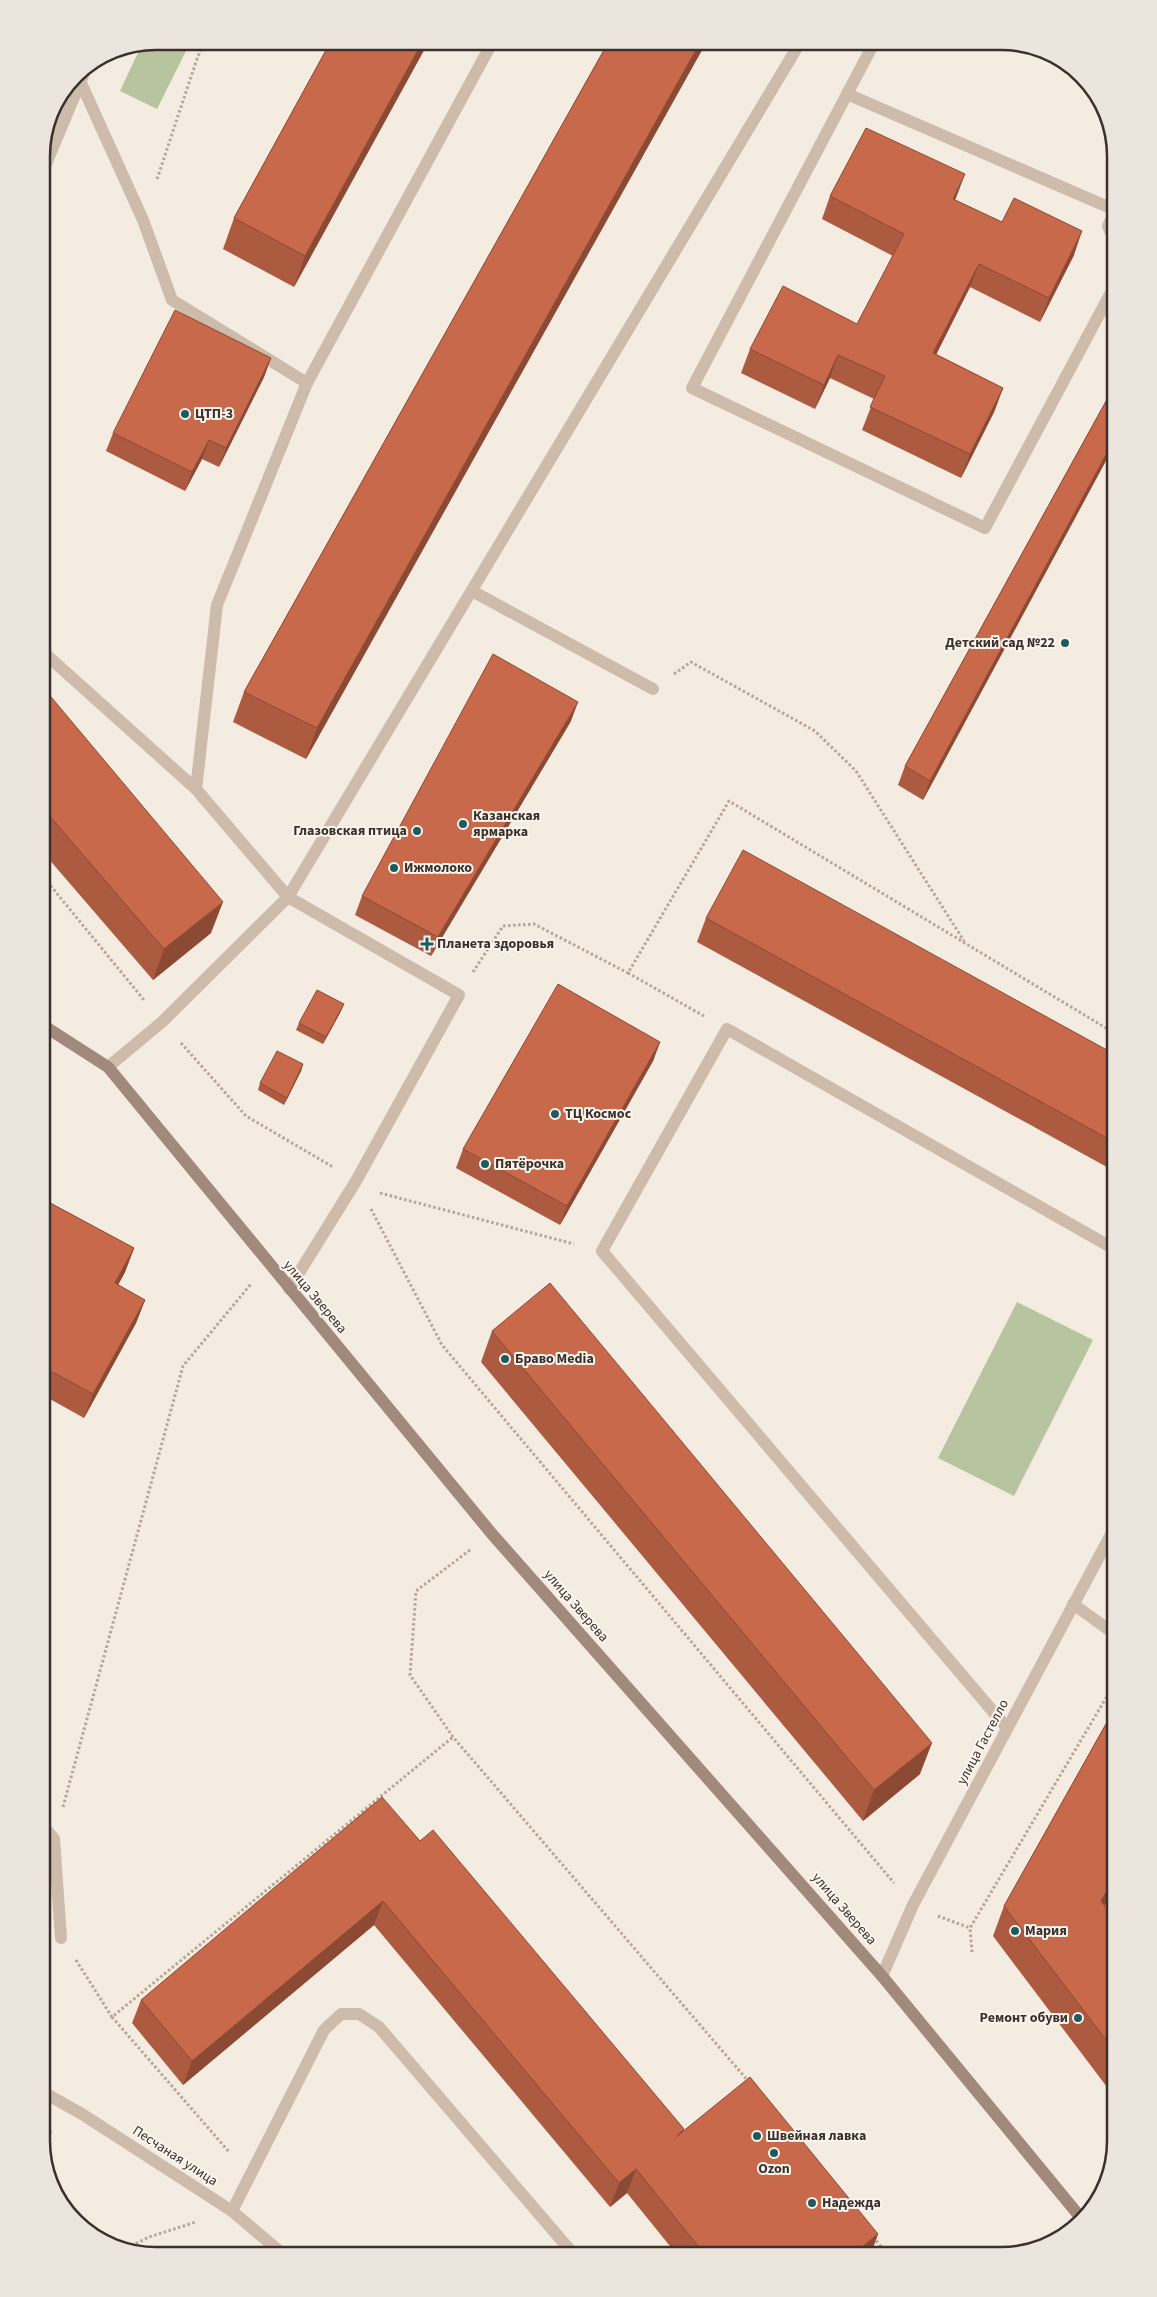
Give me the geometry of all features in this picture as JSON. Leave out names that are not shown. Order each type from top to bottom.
[{"type":"main road","name":"улица Зверева","points":[[50,1030],[108,1067],[492,1534],[882,1976],[1078,2214]]},
{"type":"street","points":[[196,789],[217,604],[307,383],[488,50]]},
{"type":"street","points":[[108,1067],[162,1022],[288,897],[796,50]]},
{"type":"street","points":[[871,50],[692,388],[985,528],[1107,300]]},
{"type":"street","points":[[50,157],[82,80]]},
{"type":"street","points":[[81,83],[143,220],[172,300],[307,383]]},
{"type":"street","points":[[846,94],[1107,206]]},
{"type":"street","points":[[472,591],[653,689]]},
{"type":"street","points":[[50,658],[196,789],[288,897],[458,995],[356,1181],[289,1289]]},
{"type":"street","points":[[1007,1728],[602,1251],[727,1029],[1107,1245]]},
{"type":"street","name":"улица Гастелло","points":[[882,1976],[913,1905],[1107,1542]]},
{"type":"street","points":[[1073,1604],[1107,1629]]},
{"type":"street","points":[[50,1834],[54,1839],[62,1938]]},
{"type":"street","points":[[232,2211],[324,2030],[341,2014],[359,2014],[378,2027],[567,2247]]},
{"type":"street","name":"Песчаная улица","points":[[50,2096],[82,2114],[232,2211],[274,2247]]},
{"type":"path","points":[[143,220],[201,50]]},
{"type":"path","points":[[653,689],[691,662],[815,731],[856,771],[964,943]]},
{"type":"path","points":[[628,973],[729,800],[1107,1029]]},
{"type":"path","points":[[50,885],[162,1022],[246,1116],[356,1181],[384,1195],[602,1251]]},
{"type":"path","points":[[458,995],[503,926],[534,924],[628,973],[727,1029]]},
{"type":"path","points":[[356,1181],[442,1345],[913,1905],[970,1928]]},
{"type":"path","points":[[54,1839],[183,1366],[236,1300],[269,1265]]},
{"type":"path","points":[[492,1534],[416,1592],[410,1675],[453,1737],[755,2090]]},
{"type":"path","points":[[972,1952],[970,1928],[1107,1696]]},
{"type":"path","points":[[112,2016],[453,1737]]},
{"type":"path","points":[[62,1938],[112,2016],[250,2176]]},
{"type":"path","points":[[134,2244],[149,2237],[232,2211]]},
{"type":"path","points":[[870,2233],[882,2247]]},
{"type":"green space","points":[[186,50],[157,109],[120,91],[138,52]]},
{"type":"green space","points":[[1017,1302],[1093,1340],[1014,1496],[938,1458]]},
{"type":"building","points":[[326,50],[418,50],[305,256],[234,218]]},
{"type":"building","points":[[604,50],[696,50],[317,728],[244,692]]},
{"type":"building","points":[[866,128],[965,174],[953,199],[1002,222],[1014,198],[1082,231],[1049,298],[979,264],[933,353],[1003,388],[970,454],[870,407],[885,376],[838,355],[824,385],[750,349],[783,286],[857,324],[904,234],[830,196]]},
{"type":"building","name":"ЦТП-3","points":[[175,310],[271,358],[226,448],[209,440],[192,472],[113,433]]},
{"type":"building","points":[[1107,399],[1107,453],[930,781],[905,766]]},
{"type":"building","points":[[493,654],[578,702],[438,937],[362,896]]},
{"type":"building","points":[[50,696],[223,902],[164,949],[50,816]]},
{"type":"building","points":[[743,850],[1107,1050],[1107,1138],[706,918]]},
{"type":"building","name":"ТЦ Космос","points":[[558,984],[660,1042],[567,1206],[463,1149]]},
{"type":"building","points":[[317,990],[344,1004],[326,1037],[299,1023]]},
{"type":"building","points":[[277,1051],[303,1064],[287,1098],[260,1083]]},
{"type":"building","points":[[50,1203],[134,1248],[115,1283],[145,1300],[93,1394],[50,1371]]},
{"type":"building","points":[[550,1283],[932,1743],[874,1790],[492,1331]]},
{"type":"building","points":[[1107,1722],[1107,1891],[1101,1901],[1107,1909],[1107,2041],[1004,1906]]},
{"type":"building","points":[[382,1797],[420,1841],[433,1830],[684,2129],[676,2137],[750,2077],[878,2234],[862,2247],[699,2247],[636,2169],[619,2183],[383,1901],[192,2061],[141,2000]]},
{"type":"place","name":"ЦТП-3","points":[[185,414]]},
{"type":"place","name":"Детский сад №22","points":[[1065,643]]},
{"type":"place","name":"Казанская ярмарка","points":[[463,824]]},
{"type":"place","name":"Глазовская птица","points":[[417,831]]},
{"type":"place","name":"Ижмолоко","points":[[394,868]]},
{"type":"place","name":"Планета здоровья","points":[[427,944]]},
{"type":"place","name":"ТЦ Космос","points":[[555,1114]]},
{"type":"place","name":"Пятёрочка","points":[[485,1164]]},
{"type":"place","name":"Браво Media","points":[[505,1359]]},
{"type":"place","name":"Мария","points":[[1015,1931]]},
{"type":"place","name":"Ремонт обуви","points":[[1078,2018]]},
{"type":"place","name":"Швейная лавка","points":[[757,2136]]},
{"type":"place","name":"Ozon","points":[[774,2153]]},
{"type":"place","name":"Надежда","points":[[812,2203]]}]
